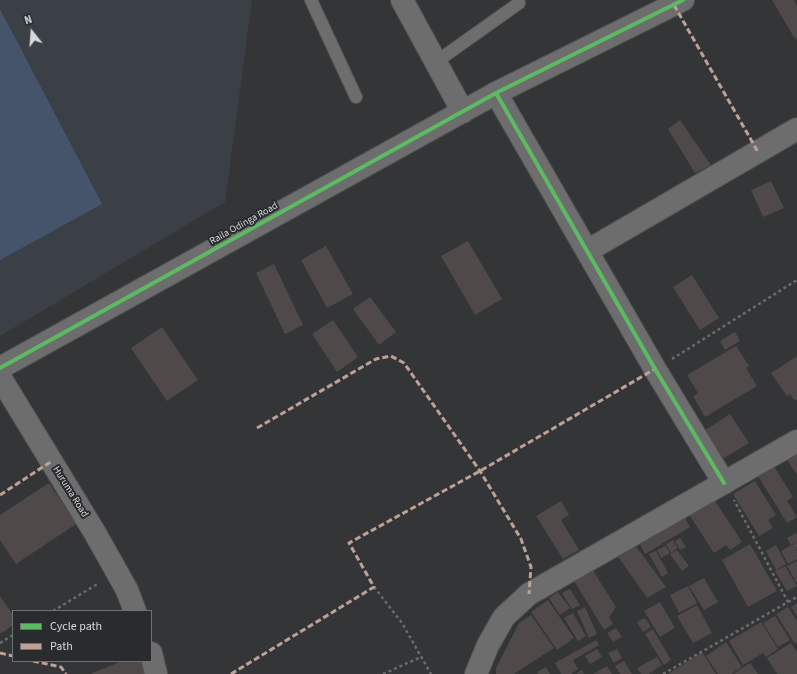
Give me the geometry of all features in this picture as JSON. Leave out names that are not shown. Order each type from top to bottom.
[{"type":"street","points":[[402,0],[464,112]]},
{"type":"street","name":"Raila Odinga Road","points":[[0,368],[496,93],[683,0]]},
{"type":"street","points":[[496,93],[655,369],[724,483]]},
{"type":"street","points":[[587,251],[797,129]]},
{"type":"street","name":"Huruma Road","points":[[0,377],[95,533],[127,590],[135,610]]},
{"type":"street","points":[[476,674],[488,644],[504,617],[529,594],[797,441]]},
{"type":"street","points":[[152,657],[156,674]]},
{"type":"lane","points":[[311,0],[356,97]]},
{"type":"lane","points":[[436,62],[519,3]]},
{"type":"path","points":[[655,369],[797,280]]},
{"type":"path","points":[[724,483],[788,602]]},
{"type":"path","points":[[55,610],[117,572]]},
{"type":"path","points":[[374,587],[402,623],[431,674]]},
{"type":"path","points":[[663,674],[797,597]]},
{"type":"path","points":[[0,643],[12,637]]},
{"type":"path","points":[[383,674],[421,657]]},
{"type":"shaded area","points":[[0,0],[252,0],[225,202],[0,336]]},
{"type":"shaded area","points":[[0,9],[102,204],[0,260]]},
{"type":"building","points":[[772,0],[794,0],[797,6],[797,38],[795,39]]},
{"type":"building","points":[[680,120],[711,165],[695,173],[668,129]]},
{"type":"building","points":[[771,181],[784,208],[763,217],[751,190]]},
{"type":"building","points":[[468,241],[502,299],[475,315],[441,256]]},
{"type":"building","points":[[326,246],[353,294],[327,308],[301,260]]},
{"type":"building","points":[[274,264],[303,325],[285,334],[256,273]]},
{"type":"building","points":[[692,275],[719,318],[700,330],[673,287]]},
{"type":"building","points":[[370,297],[396,332],[379,345],[353,309]]},
{"type":"building","points":[[333,320],[358,357],[337,372],[312,334]]},
{"type":"building","points":[[162,327],[198,380],[167,401],[131,348]]},
{"type":"building","points":[[735,332],[740,341],[725,350],[720,341]]},
{"type":"building","points":[[736,346],[749,366],[746,368],[757,386],[705,417],[693,396],[698,393],[687,375]]},
{"type":"building","points":[[797,356],[797,399],[795,401],[790,394],[787,396],[771,373]]},
{"type":"building","points":[[730,414],[749,443],[721,460],[702,432]]},
{"type":"building","points":[[797,442],[797,475],[782,452]]},
{"type":"building","points":[[774,466],[793,497],[787,501],[797,517],[787,523],[758,476]]},
{"type":"building","points":[[755,481],[776,515],[768,520],[773,528],[759,536],[733,494]]},
{"type":"building","points":[[49,483],[76,524],[16,564],[0,540],[0,515]]},
{"type":"building","points":[[713,498],[742,542],[730,550],[726,545],[714,553],[688,513]]},
{"type":"building","points":[[561,501],[569,515],[561,520],[579,550],[563,559],[536,516]]},
{"type":"building","points":[[685,517],[690,527],[645,554],[640,544]]},
{"type":"building","points":[[796,533],[797,559],[788,564],[781,551],[794,544],[793,543],[791,545],[787,538]]},
{"type":"building","points":[[680,538],[686,547],[680,550],[675,541]]},
{"type":"building","points":[[673,540],[678,548],[671,553],[666,544]]},
{"type":"building","points":[[632,541],[666,587],[647,598],[614,551]]},
{"type":"building","points":[[750,544],[777,591],[748,607],[722,560]]},
{"type":"building","points":[[776,545],[786,564],[776,570],[766,551]]},
{"type":"building","points":[[666,546],[670,553],[661,558],[657,550]]},
{"type":"building","points":[[677,550],[689,566],[682,571],[670,554]]},
{"type":"building","points":[[656,551],[668,573],[662,577],[649,554]]},
{"type":"building","points":[[797,561],[797,584],[787,566]]},
{"type":"building","points":[[785,566],[797,586],[787,591],[775,571]]},
{"type":"building","points":[[592,569],[616,607],[609,617],[613,624],[604,630],[574,581]]},
{"type":"building","points":[[704,578],[718,602],[704,610],[689,586]]},
{"type":"building","points":[[688,586],[697,603],[679,613],[670,595]]},
{"type":"building","points":[[570,589],[580,605],[572,609],[562,593]]},
{"type":"building","points":[[558,592],[570,608],[560,615],[549,598]]},
{"type":"building","points":[[0,596],[12,614],[12,626],[0,634]]},
{"type":"building","points":[[548,600],[574,638],[557,650],[531,612]]},
{"type":"building","points":[[660,602],[675,628],[660,637],[644,611]]},
{"type":"building","points":[[797,603],[797,616],[791,607]]},
{"type":"building","points":[[697,605],[712,633],[693,643],[677,616]]},
{"type":"building","points":[[585,607],[597,634],[589,638],[577,611]]},
{"type":"building","points":[[788,607],[797,621],[797,642],[795,644],[776,614]]},
{"type":"building","points":[[573,613],[586,636],[578,641],[564,618]]},
{"type":"building","points":[[531,615],[554,648],[514,674],[496,674],[496,668],[519,623]]},
{"type":"building","points":[[775,616],[790,640],[778,647],[763,623]]},
{"type":"building","points":[[645,618],[651,627],[643,632],[637,622]]},
{"type":"building","points":[[761,622],[778,649],[766,657],[763,653],[743,665],[729,641]]},
{"type":"building","points":[[616,628],[622,637],[613,642],[607,633]]},
{"type":"building","points":[[653,629],[671,660],[664,665],[645,634]]},
{"type":"building","points":[[596,640],[599,645],[573,660],[578,669],[571,674],[561,674],[555,663]]},
{"type":"building","points":[[726,642],[742,667],[731,674],[718,674],[706,656]]},
{"type":"building","points":[[791,643],[797,652],[797,674],[777,674],[767,658]]},
{"type":"building","points":[[597,649],[602,657],[590,664],[585,656]]},
{"type":"building","points":[[617,649],[622,658],[614,663],[608,653]]},
{"type":"building","points":[[702,652],[716,674],[668,674]]},
{"type":"building","points":[[657,657],[662,665],[648,674],[641,674],[637,668]]},
{"type":"building","points":[[624,661],[632,674],[620,674],[615,666]]},
{"type":"building","points":[[120,662],[140,662],[145,674],[90,674]]},
{"type":"building","points":[[750,663],[758,674],[733,674]]},
{"type":"building","points":[[607,666],[612,674],[593,674]]},
{"type":"building","points":[[546,667],[550,674],[538,674],[537,672]]},
{"type":"building","points":[[582,670],[584,674],[576,674]]},
{"type":"marked path","points":[[674,5],[758,152]]},
{"type":"marked path","points":[[257,428],[376,359],[391,356],[404,363],[480,471],[521,539],[531,567],[529,594]]},
{"type":"marked path","points":[[231,674],[374,587],[349,543],[480,471],[655,369]]},
{"type":"marked path","points":[[0,495],[52,461]]},
{"type":"marked path","points":[[0,653],[12,656]]},
{"type":"marked path","points":[[38,662],[61,667],[66,674]]},
{"type":"cycle path","points":[[0,368],[496,93],[683,0]]},
{"type":"cycle path","points":[[496,93],[655,369],[724,483]]}]
